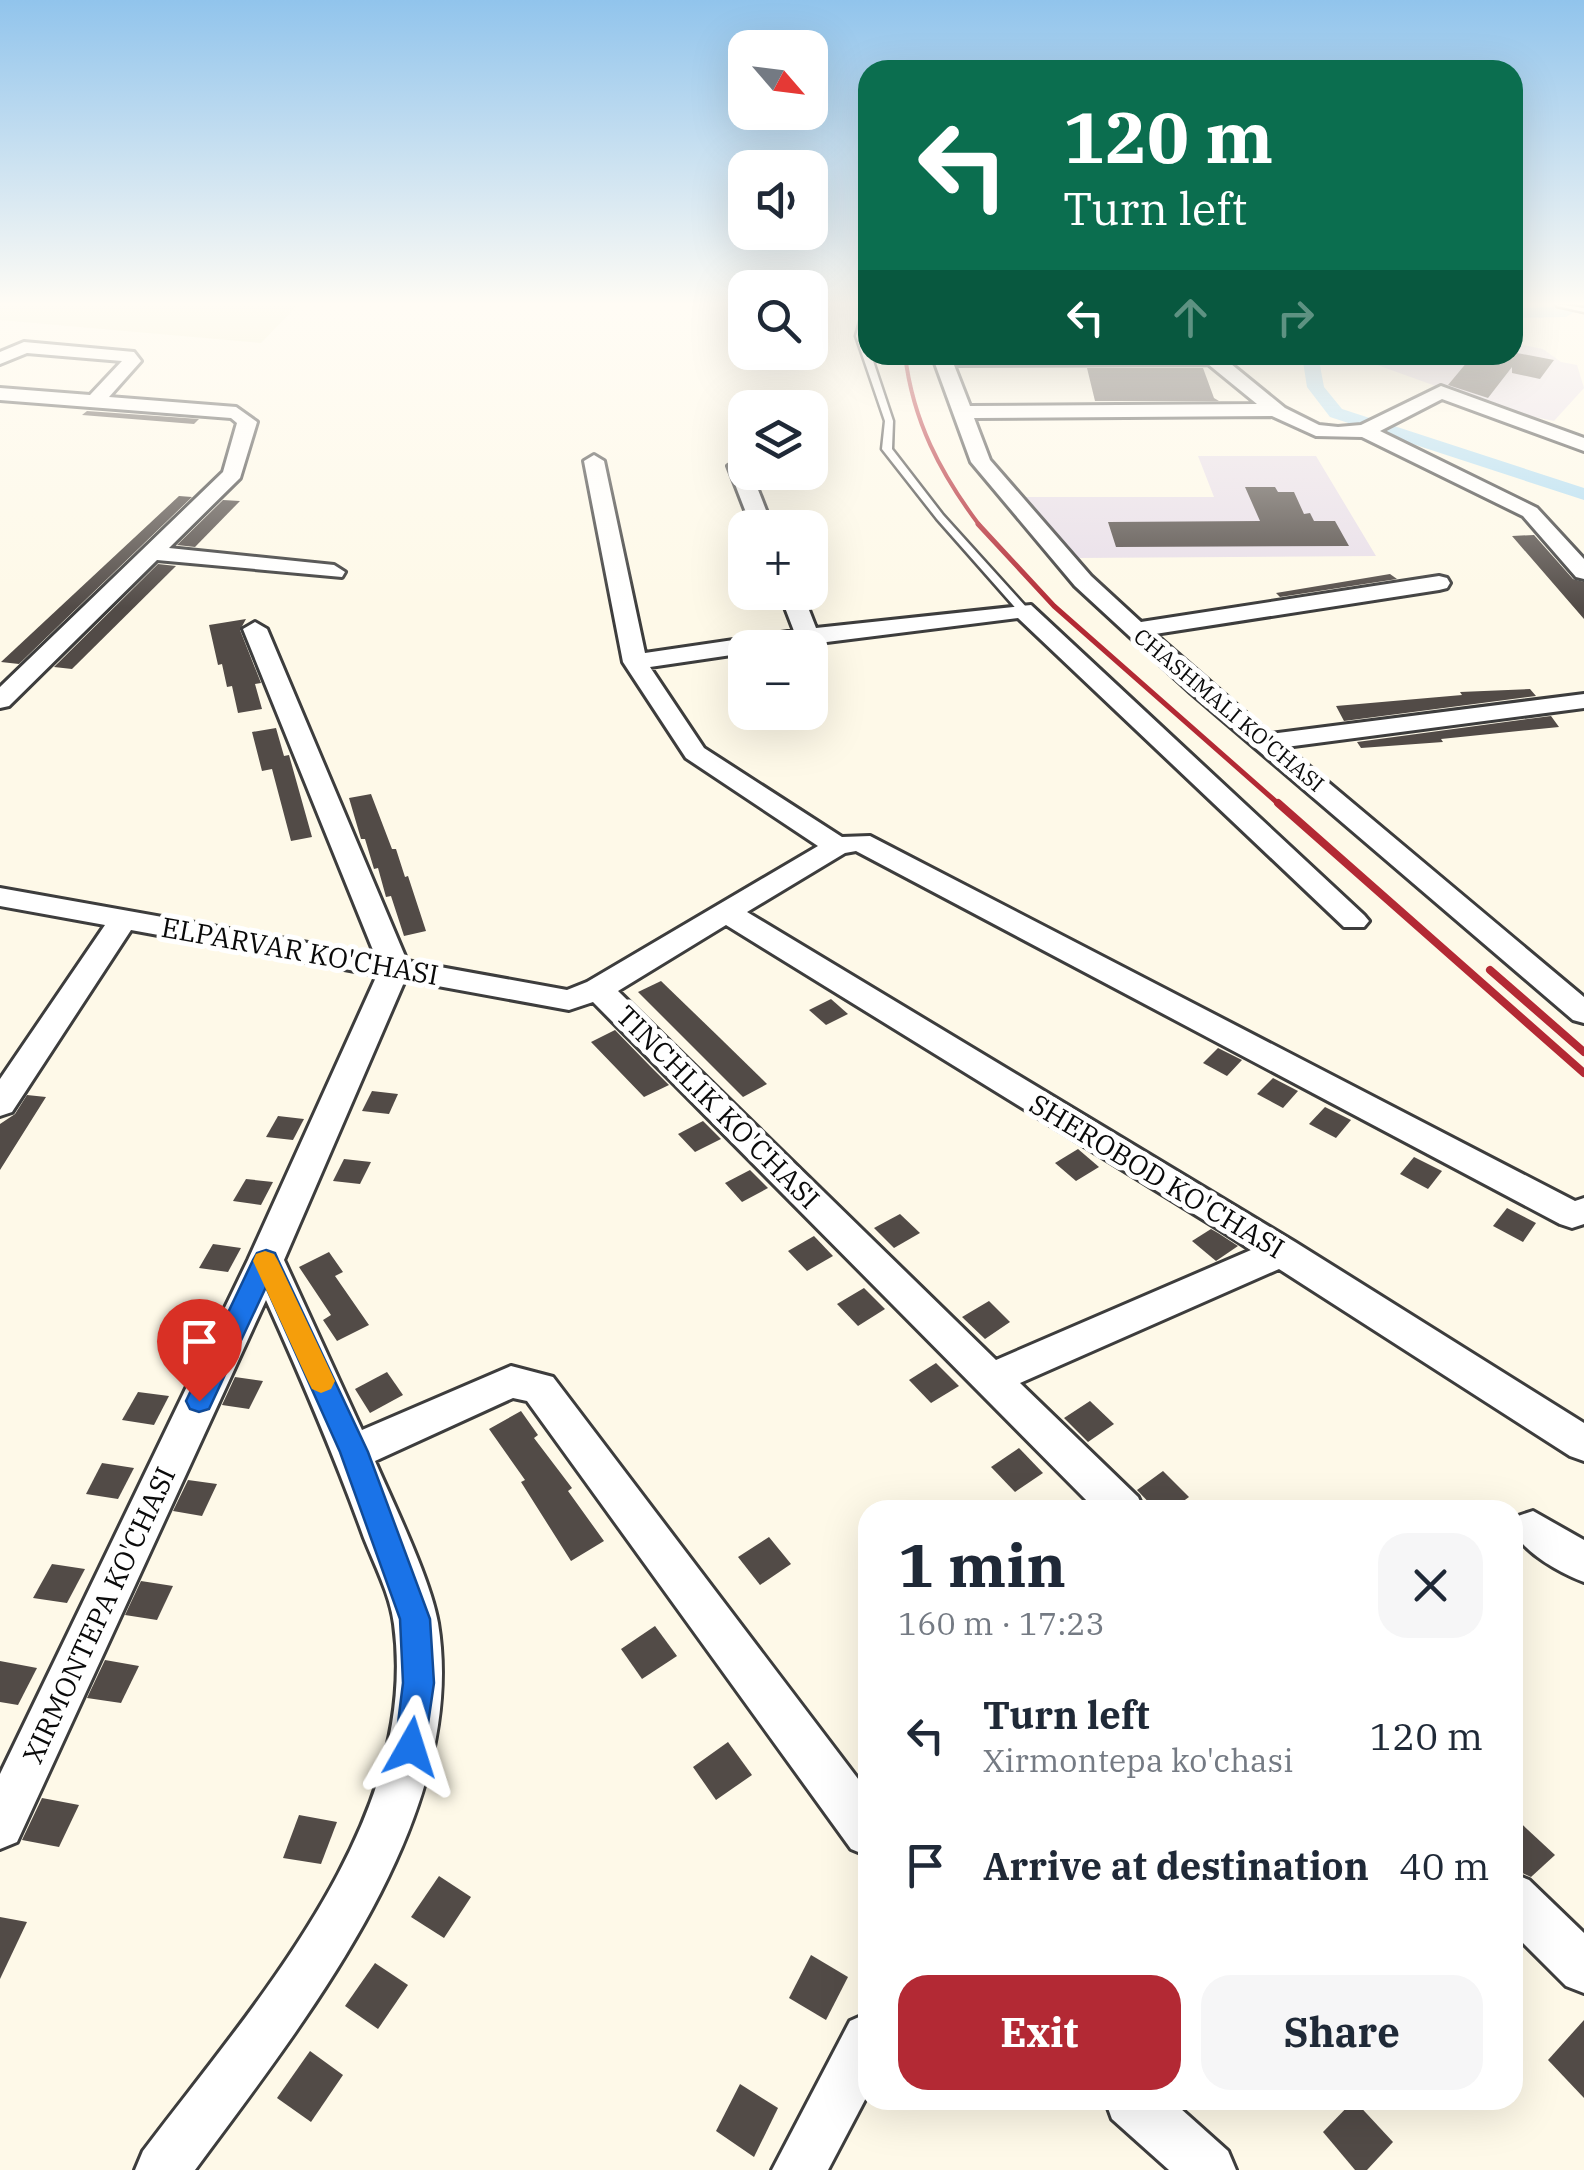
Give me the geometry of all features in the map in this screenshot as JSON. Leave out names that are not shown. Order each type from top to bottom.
[{"type":"street","points":[[0,701],[233,474],[245,417],[230,412],[147,405]]},
{"type":"street","name":"CHASHMALI KO'CHASI","points":[[958,405],[982,462],[1082,581],[1134,630],[1584,1013]]},
{"type":"street","points":[[1268,405],[1306,430],[1338,436],[1373,426],[1414,405]]},
{"type":"street","points":[[1475,405],[1584,446]]},
{"type":"street","points":[[960,412],[1274,410]]},
{"type":"street","points":[[1373,426],[1530,512],[1584,572]]},
{"type":"street","points":[[594,460],[636,662],[694,753],[837,846],[860,842],[1572,1215],[1584,1210]]},
{"type":"street","points":[[152,553],[334,572]]},
{"type":"street","points":[[1134,630],[1440,583]]},
{"type":"street","points":[[828,634],[1023,610],[1354,921]]},
{"type":"street","points":[[255,629],[395,968]]},
{"type":"street","points":[[636,662],[728,648]]},
{"type":"street","points":[[1266,742],[1584,700]]},
{"type":"street","name":"TINCHLIK KO'CHASI","points":[[837,846],[598,988],[1113,1500]]},
{"type":"street","name":"ELPARVAR KO'CHASI","points":[[0,897],[569,1000],[598,988]]},
{"type":"street","name":"SHEROBOD KO'CHASI","points":[[726,912],[1282,1252],[1584,1444]]},
{"type":"street","points":[[0,1104],[124,919]]},
{"type":"street","name":"XIRMONTEPA KO'CHASI","points":[[0,1825],[266,1260],[395,968]]},
{"type":"street","points":[[991,1379],[1282,1252]]},
{"type":"street","points":[[162,2170],[310,1964],[362,1880],[390,1814],[411,1747],[418,1683],[415,1619],[354,1452],[266,1260]]},
{"type":"street","points":[[354,1452],[511,1382],[540,1388],[858,1818]]},
{"type":"street","points":[[1533,1529],[1584,1563]]},
{"type":"street","points":[[1523,1908],[1584,1968]]},
{"type":"street","points":[[799,2170],[858,2058]]},
{"type":"street","points":[[1142,2110],[1208,2170]]},
{"type":"lane","points":[[884,405],[889,421],[887,449],[940,517],[1023,610]]},
{"type":"shaded area","points":[[1489,405],[1568,405],[1554,421]]},
{"type":"shaded area","points":[[1198,456],[1316,456],[1376,556],[1074,558],[1022,497],[1214,497]]},
{"type":"building","points":[[87,411],[199,419],[194,424],[82,415]]},
{"type":"building","points":[[1245,487],[1275,487],[1278,492],[1294,492],[1304,514],[1310,513],[1314,521],[1335,521],[1349,546],[1116,547],[1108,522],[1260,521]]},
{"type":"building","points":[[179,496],[192,497],[19,664],[1,662]]},
{"type":"building","points":[[223,500],[240,501],[195,547],[177,545]]},
{"type":"building","points":[[1534,535],[1573,579],[1584,582],[1584,619],[1512,536]]},
{"type":"building","points":[[158,564],[176,566],[72,669],[54,667]]},
{"type":"building","points":[[1390,574],[1397,579],[1280,597],[1276,593]]},
{"type":"building","points":[[246,619],[240,630],[261,683],[255,684],[262,709],[238,713],[232,686],[227,687],[222,664],[218,665],[209,625]]},
{"type":"building","points":[[1530,689],[1536,696],[1344,721],[1336,706],[1462,695],[1460,692]]},
{"type":"building","points":[[1551,716],[1559,727],[1441,739],[1443,742],[1361,748],[1357,742]]},
{"type":"building","points":[[276,728],[284,756],[289,755],[312,837],[291,841],[272,769],[262,771],[252,732]]},
{"type":"building","points":[[371,794],[392,849],[396,849],[405,877],[408,876],[426,931],[404,936],[391,896],[386,897],[378,868],[374,869],[365,839],[361,839],[349,798]]},
{"type":"building","points":[[661,981],[767,1084],[743,1097],[638,992]]},
{"type":"building","points":[[831,999],[848,1014],[826,1025],[809,1010]]},
{"type":"building","points":[[615,1030],[669,1085],[644,1097],[591,1042]]},
{"type":"building","points":[[1218,1048],[1242,1060],[1227,1076],[1203,1063]]},
{"type":"building","points":[[1273,1078],[1298,1091],[1283,1108],[1257,1094]]},
{"type":"building","points":[[372,1091],[398,1094],[389,1114],[362,1111]]},
{"type":"building","points":[[27,1095],[46,1097],[0,1170],[0,1124],[15,1114]]},
{"type":"building","points":[[1325,1107],[1351,1120],[1336,1138],[1309,1124]]},
{"type":"building","points":[[278,1116],[304,1119],[293,1140],[266,1137]]},
{"type":"building","points":[[703,1121],[721,1139],[695,1152],[678,1134]]},
{"type":"building","points":[[1078,1149],[1099,1167],[1076,1181],[1055,1163]]},
{"type":"building","points":[[1414,1157],[1442,1171],[1428,1189],[1400,1174]]},
{"type":"building","points":[[344,1159],[371,1162],[360,1184],[333,1181]]},
{"type":"building","points":[[750,1170],[768,1188],[742,1202],[725,1183]]},
{"type":"building","points":[[246,1179],[273,1182],[261,1205],[233,1201]]},
{"type":"building","points":[[1507,1208],[1536,1223],[1523,1242],[1493,1226]]},
{"type":"building","points":[[900,1214],[920,1233],[894,1248],[874,1228]]},
{"type":"building","points":[[1211,1229],[1238,1246],[1216,1261],[1192,1241]]},
{"type":"building","points":[[814,1236],[833,1256],[807,1271],[788,1251]]},
{"type":"building","points":[[213,1244],[241,1248],[228,1272],[199,1268]]},
{"type":"building","points":[[329,1252],[343,1272],[335,1276],[369,1325],[337,1341],[323,1320],[331,1315],[299,1267]]},
{"type":"building","points":[[864,1288],[885,1309],[858,1326],[837,1304]]},
{"type":"building","points":[[989,1301],[1010,1322],[985,1339],[962,1317]]},
{"type":"building","points":[[176,1316],[206,1320],[192,1346],[162,1342]]},
{"type":"building","points":[[936,1363],[959,1386],[931,1403],[909,1380]]},
{"type":"building","points":[[387,1372],[403,1395],[370,1413],[355,1389]]},
{"type":"building","points":[[235,1377],[263,1381],[249,1409],[222,1405]]},
{"type":"building","points":[[138,1392],[169,1396],[154,1425],[122,1420]]},
{"type":"building","points":[[1090,1401],[1114,1424],[1088,1442],[1064,1418]]},
{"type":"building","points":[[521,1411],[538,1435],[534,1438],[572,1488],[568,1491],[604,1541],[571,1561],[521,1482],[525,1480],[489,1429]]},
{"type":"building","points":[[1019,1448],[1043,1473],[1015,1492],[991,1467]]},
{"type":"building","points":[[102,1463],[134,1468],[118,1499],[86,1494]]},
{"type":"building","points":[[1163,1471],[1189,1497],[1146,1500],[1137,1490]]},
{"type":"building","points":[[188,1480],[217,1484],[202,1516],[173,1511]]},
{"type":"building","points":[[769,1537],[791,1564],[760,1585],[738,1557]]},
{"type":"building","points":[[52,1564],[85,1569],[67,1603],[33,1598]]},
{"type":"building","points":[[141,1581],[173,1586],[157,1620],[125,1615]]},
{"type":"building","points":[[655,1626],[677,1656],[642,1679],[621,1649]]},
{"type":"building","points":[[105,1660],[139,1666],[121,1703],[87,1698]]},
{"type":"building","points":[[0,1661],[37,1668],[18,1705],[0,1702]]},
{"type":"building","points":[[728,1742],[752,1775],[716,1800],[693,1767]]},
{"type":"building","points":[[42,1798],[79,1805],[59,1847],[22,1840]]},
{"type":"building","points":[[299,1815],[337,1822],[321,1864],[283,1858]]},
{"type":"building","points":[[1523,1825],[1555,1855],[1531,1877],[1523,1873]]},
{"type":"building","points":[[439,1876],[471,1897],[444,1938],[411,1917]]},
{"type":"building","points":[[0,1917],[27,1922],[0,1979]]},
{"type":"building","points":[[811,1955],[848,1977],[826,2020],[789,1998]]},
{"type":"building","points":[[375,1963],[408,1985],[378,2029],[345,2006]]},
{"type":"building","points":[[1584,2020],[1584,2098],[1548,2060]]},
{"type":"building","points":[[310,2051],[343,2075],[311,2122],[277,2098]]},
{"type":"building","points":[[740,2084],[778,2108],[754,2157],[716,2131]]},
{"type":"building","points":[[1344,2110],[1363,2110],[1393,2142],[1367,2170],[1355,2170],[1323,2132]]},
{"type":"waterway","points":[[1328,405],[1336,413],[1584,494]]},
{"type":"railway","points":[[915,405],[930,445],[980,526]]},
{"type":"railway","points":[[978,524],[1054,606],[1281,806]]},
{"type":"railway","points":[[1278,803],[1584,1073]]},
{"type":"railway","points":[[1490,970],[1584,1052]]},
{"type":"slow traffic","points":[[265,1261],[321,1381]]},
{"type":"route","points":[[199,1401],[266,1260],[354,1452],[415,1619],[418,1683],[411,1747]]}]
